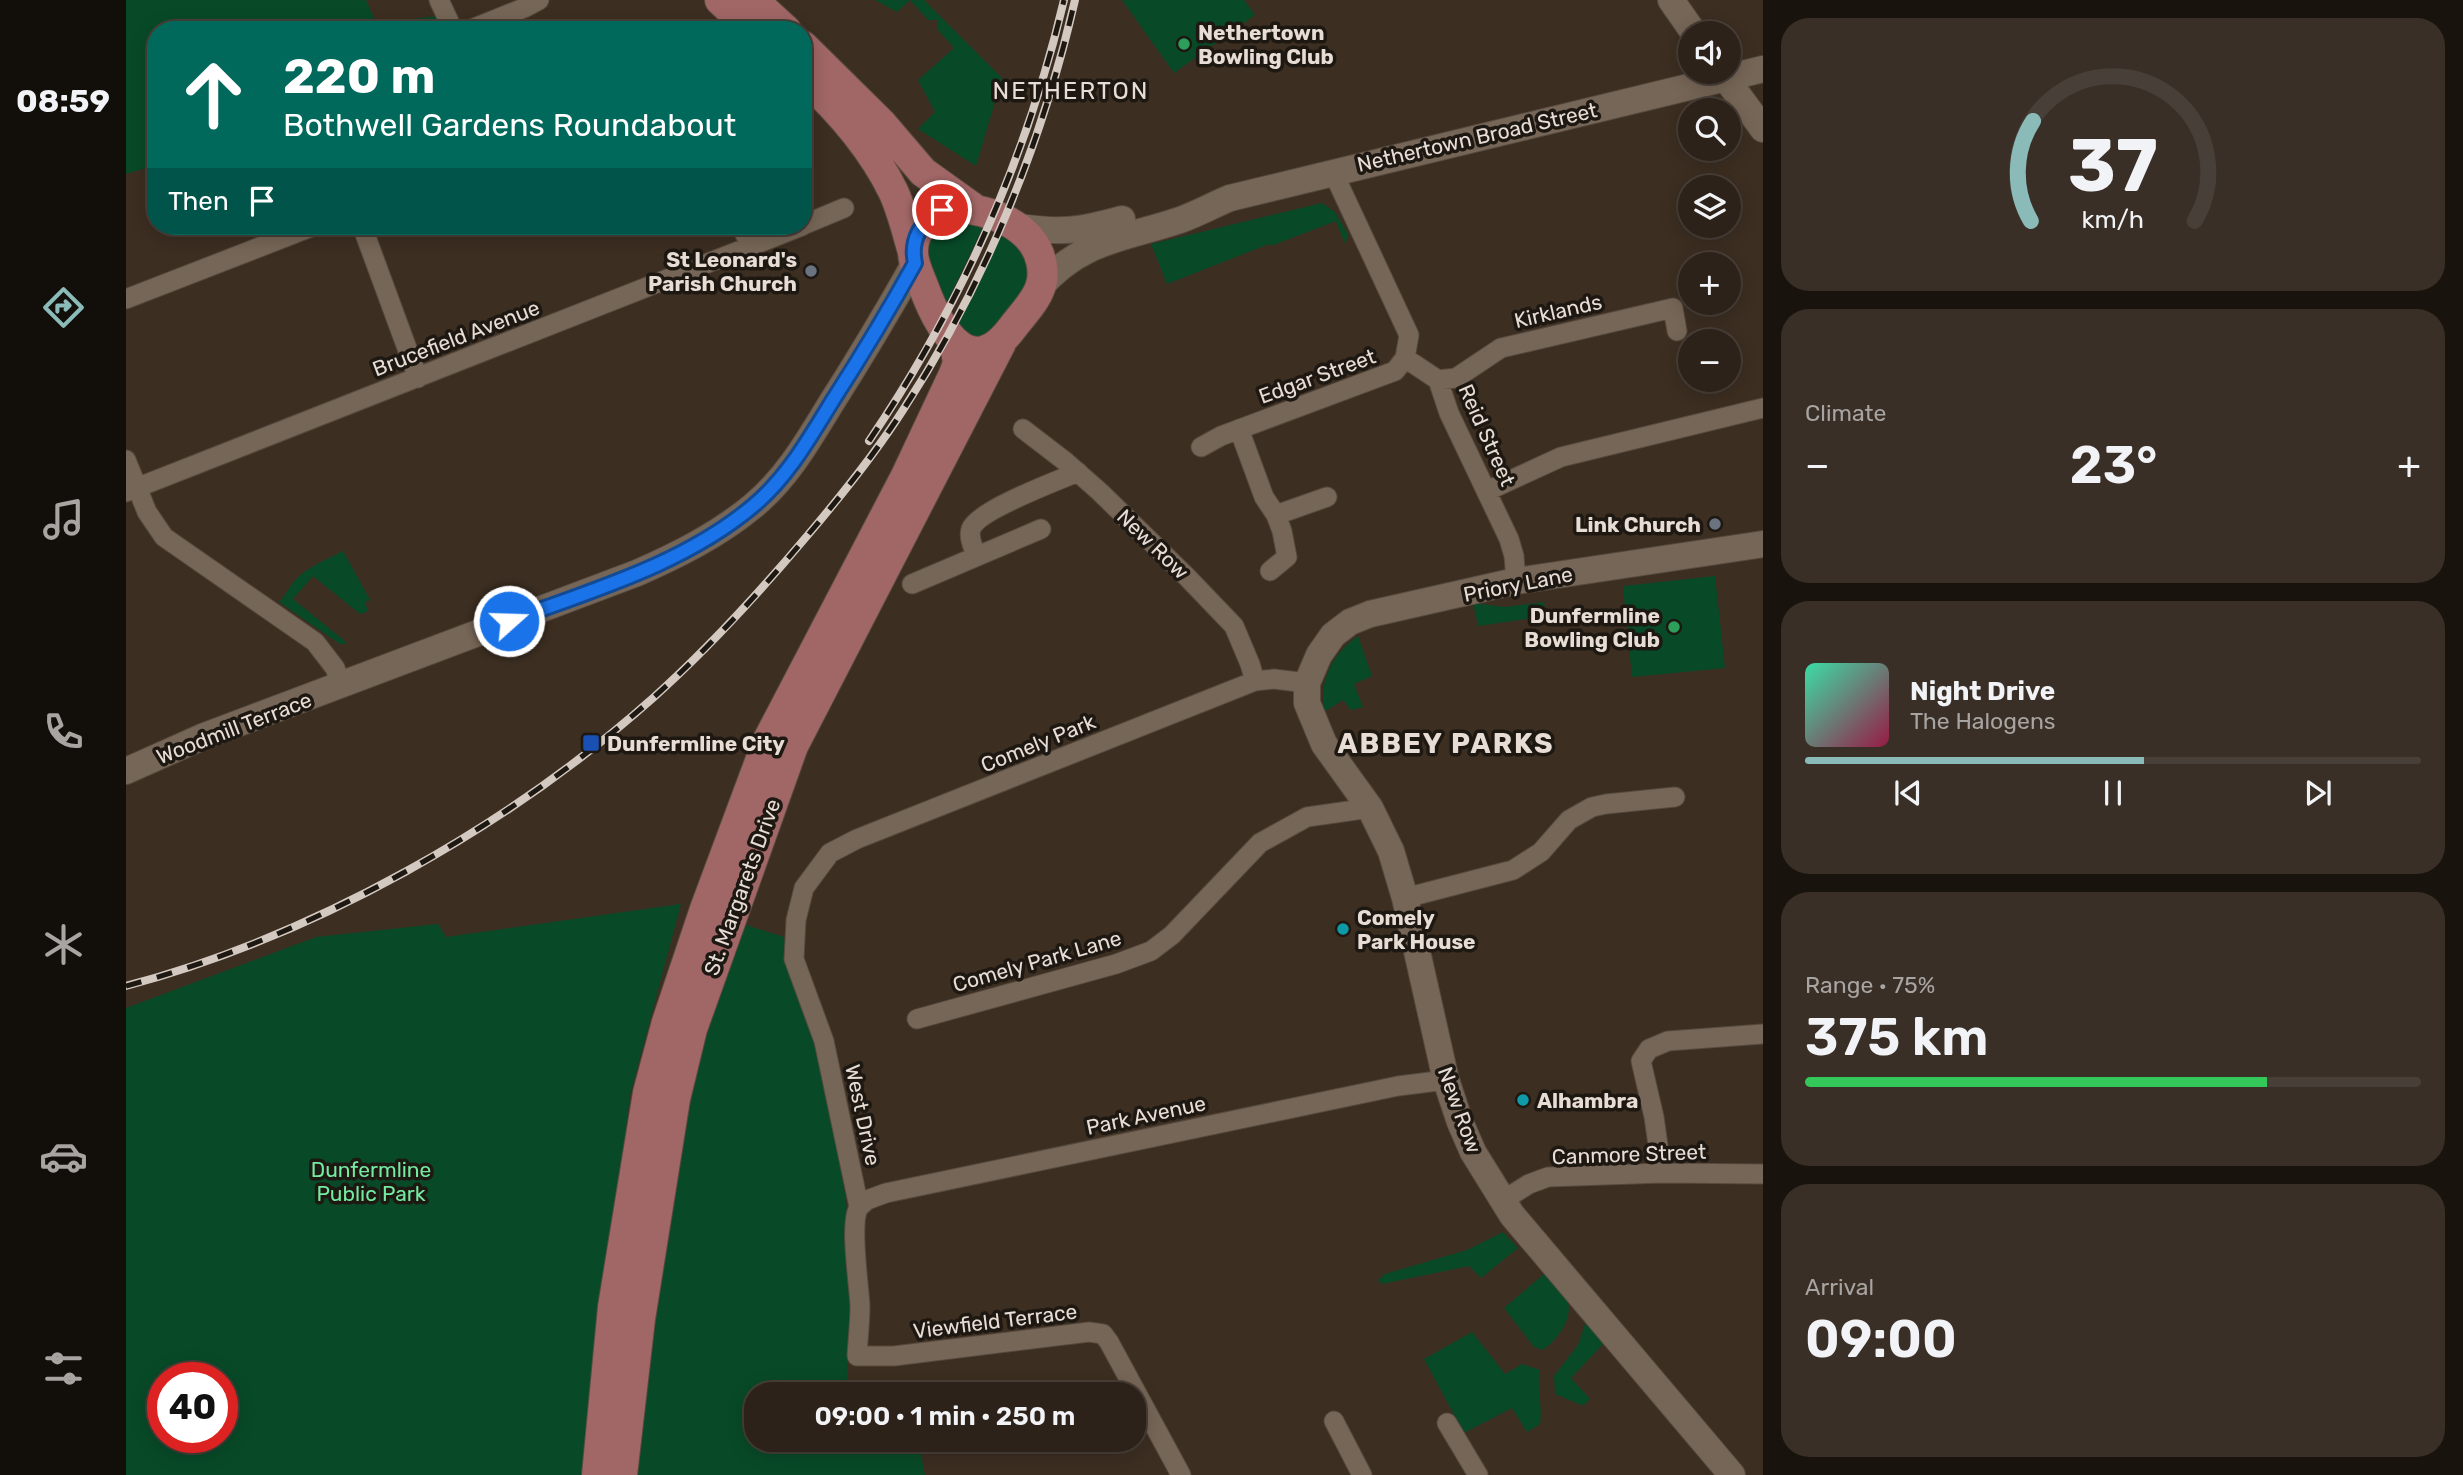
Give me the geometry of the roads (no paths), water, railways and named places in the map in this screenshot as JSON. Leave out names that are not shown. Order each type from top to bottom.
[{"type":"main road","points":[[720,0],[742,21]]},
{"type":"main road","points":[[753,0],[776,21]]},
{"type":"main road","points":[[812,55],[881,124],[923,172],[976,210],[1018,227],[1030,239],[1039,255],[1042,275],[1040,287],[1001,343],[979,351],[962,348],[947,331],[927,296],[894,193],[885,175],[863,141],[812,87]]},
{"type":"main road","points":[[914,258],[919,230],[936,213],[957,208],[976,210]]},
{"type":"main road","name":"St. Margarets Drive","points":[[635,1260],[648,1093],[667,1022],[705,909],[768,740],[906,476],[954,374],[958,363],[947,331]]},
{"type":"main road","name":"St. Margarets Drive","points":[[597,1475],[635,1260],[692,1029],[793,746],[1001,343]]},
{"type":"main road","name":"St. Margarets Drive","points":[[622,1475],[627,1309]]},
{"type":"street","points":[[439,0],[449,21]]},
{"type":"street","points":[[492,21],[539,0]]},
{"type":"street","points":[[1671,0],[1686,21]]},
{"type":"street","name":"Nethertown Broad Street","points":[[1741,73],[1763,69]]},
{"type":"street","name":"Nethertown Broad Street","points":[[1018,227],[1063,232],[1079,230],[1175,205],[1230,198],[1690,84]]},
{"type":"street","points":[[1729,84],[1763,129]]},
{"type":"street","points":[[1333,172],[1409,335],[1405,358]]},
{"type":"street","name":"Nethertown Broad Street","points":[[1040,287],[1068,261],[1096,245],[1179,220],[1230,198]]},
{"type":"street","name":"Brucefield Avenue","points":[[812,221],[844,208]]},
{"type":"street","points":[[126,299],[291,235]]},
{"type":"street","points":[[365,235],[418,377]]},
{"type":"street","points":[[745,235],[751,247]]},
{"type":"street","name":"Brucefield Avenue","points":[[132,490],[779,235]]},
{"type":"street","name":"Woodmill Terrace","points":[[126,771],[202,737],[638,573],[680,554],[724,527],[754,505],[799,455],[880,327],[914,258]]},
{"type":"street","points":[[880,327],[893,314],[908,307],[921,307],[947,331]]},
{"type":"street","name":"Kirklands","points":[[1438,380],[1455,378],[1501,348],[1673,308],[1677,331]]},
{"type":"street","name":"Reid Street","points":[[1405,358],[1438,380],[1448,413],[1508,539],[1514,556],[1516,581]]},
{"type":"street","name":"Edgar Street","points":[[1201,447],[1239,429],[1395,371],[1405,358]]},
{"type":"street","points":[[1487,491],[1561,457],[1763,408]]},
{"type":"street","name":"New Row","points":[[1023,429],[1078,472],[1234,626],[1255,681]]},
{"type":"street","name":"Edgar Street","points":[[1239,429],[1264,497],[1276,515],[1282,531],[1287,557],[1270,571]]},
{"type":"street","points":[[126,460],[132,490],[164,537],[315,642],[335,668],[342,686]]},
{"type":"street","points":[[976,556],[970,534],[975,522],[1009,503],[1078,472]]},
{"type":"street","points":[[1276,515],[1327,497]]},
{"type":"street","points":[[912,584],[1041,529]]},
{"type":"street","name":"Priory Lane","points":[[1307,683],[1319,655],[1333,635],[1350,622],[1370,614],[1516,581],[1763,544]]},
{"type":"street","name":"Comely Park","points":[[804,888],[830,853],[857,839],[1255,681],[1274,678],[1307,683]]},
{"type":"street","name":"New Row","points":[[1307,683],[1307,703],[1313,722],[1324,744],[1370,808],[1391,851],[1405,898],[1446,1080],[1473,1152],[1502,1201],[1732,1475]]},
{"type":"street","points":[[1405,898],[1513,870],[1541,852],[1569,820],[1592,807],[1675,797]]},
{"type":"street","name":"Comely Park Lane","points":[[917,1019],[1116,964],[1151,951],[1172,935],[1260,843],[1307,817],[1370,808]]},
{"type":"street","name":"West Drive","points":[[804,888],[796,920],[794,959],[824,1041],[859,1206],[855,1213],[854,1230],[860,1308],[857,1356]]},
{"type":"street","points":[[1662,1173],[1654,1117],[1641,1061],[1648,1049],[1668,1041],[1763,1034]]},
{"type":"street","name":"Park Avenue","points":[[859,1206],[886,1193],[1398,1086],[1446,1080]]},
{"type":"street","name":"Canmore Street","points":[[1502,1201],[1529,1184],[1548,1177],[1662,1173],[1763,1174]]},
{"type":"street","name":"Viewfield Terrace","points":[[857,1356],[894,1356],[1089,1332],[1103,1334],[1110,1342],[1181,1475]]},
{"type":"street","points":[[1334,1421],[1362,1475]]},
{"type":"street","points":[[1447,1423],[1478,1475]]},
{"type":"railway","points":[[869,441],[933,338],[987,229],[1031,116],[1064,0]]},
{"type":"railway","points":[[126,986],[197,965],[267,938],[406,872],[472,833],[596,745],[653,698],[714,640],[771,578],[845,490],[892,426],[932,363],[984,264],[1007,212],[1046,107],[1075,0]]},
{"type":"place","name":"Nethertown Bowling Club","points":[[1184,44]]},
{"type":"place","name":"St Leonard's Parish Church","points":[[811,271]]},
{"type":"place","name":"Link Church","points":[[1715,524]]},
{"type":"place","name":"Dunfermline Bowling Club","points":[[1674,627]]},
{"type":"place","name":"Dunfermline City","points":[[591,743]]},
{"type":"place","name":"Comely Park House","points":[[1343,929]]},
{"type":"place","name":"Alhambra","points":[[1523,1100]]},
{"type":"district","name":"NETHERTON","points":[[1071,91]]},
{"type":"district","name":"ABBEY PARKS","points":[[1446,743]]},
{"type":"park label","name":"Dunfermline Public Park","points":[[371,1181]]}]
